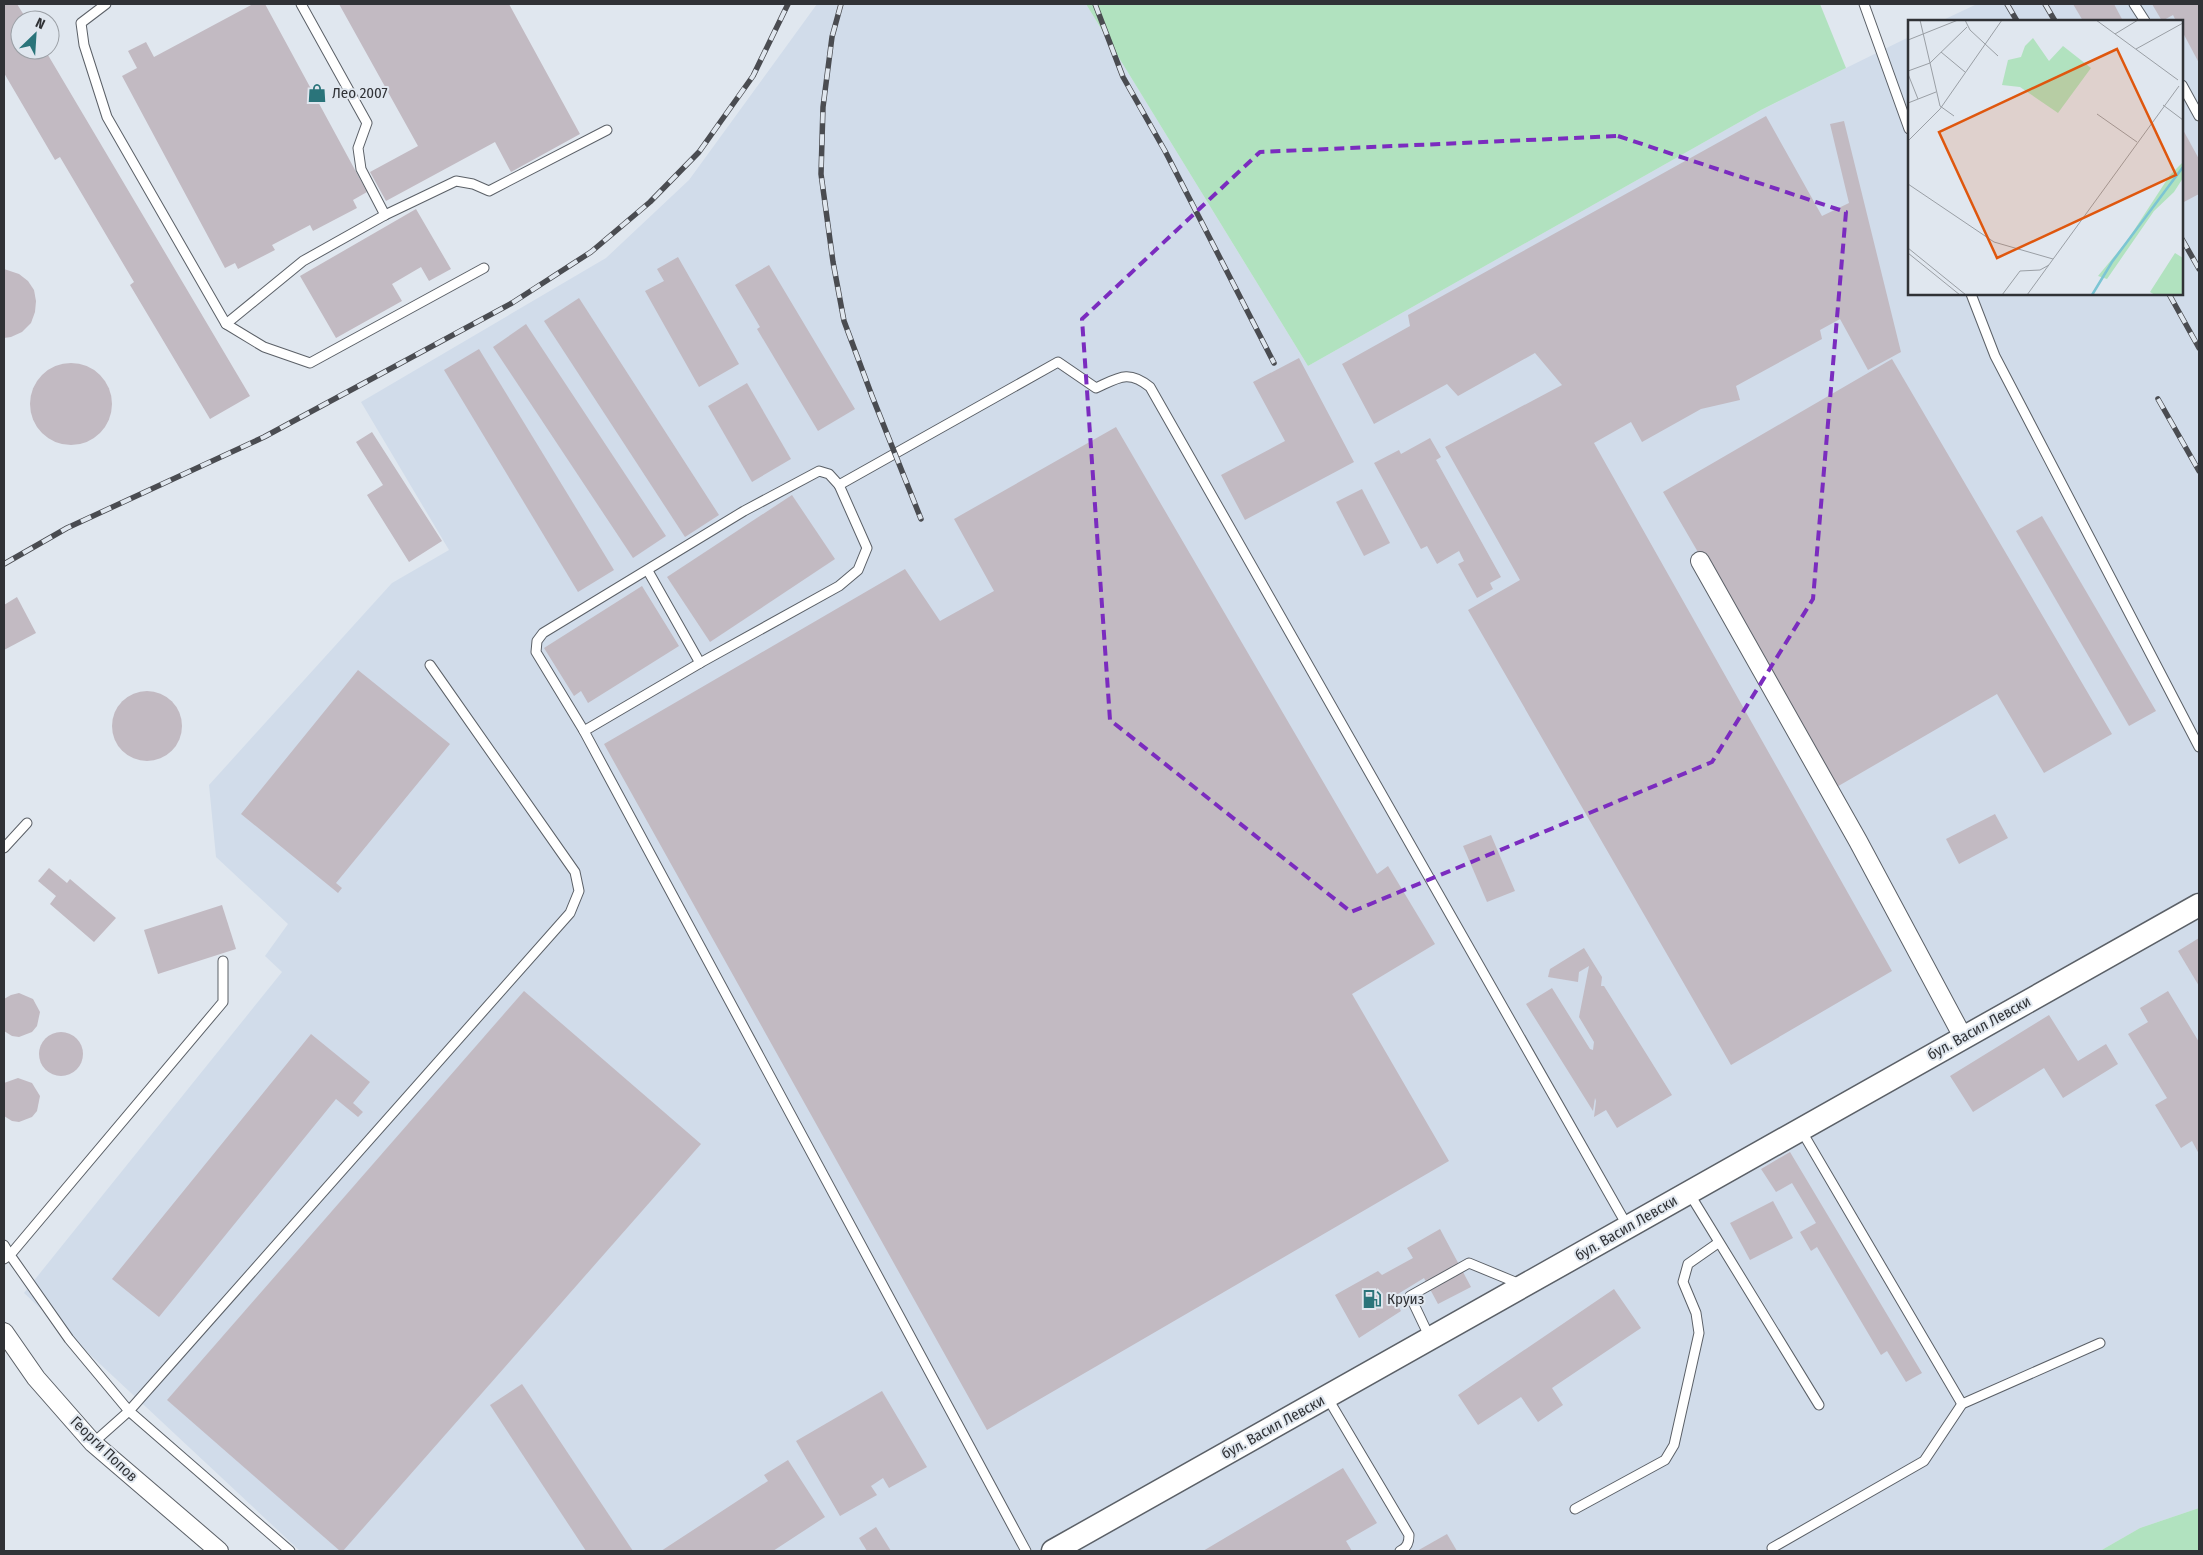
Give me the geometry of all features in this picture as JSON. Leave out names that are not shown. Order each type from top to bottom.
[{"type":"street","points":[[1700,561],[1858,841],[1963,1037]]},
{"type":"street","name":"бул. Васил Левски","points":[[1053,1551],[2199,905]]},
{"type":"street","name":"Георги Попов","points":[[4,1332],[36,1378],[93,1443],[218,1551]]},
{"type":"lane","points":[[106,4],[80,23],[84,45],[107,117],[226,324],[264,347],[310,364],[484,268]]},
{"type":"lane","points":[[301,4],[367,123],[358,148],[361,169],[385,215]]},
{"type":"lane","points":[[1864,4],[1908,126]]},
{"type":"lane","points":[[2134,4],[2144,20]]},
{"type":"lane","points":[[2183,87],[2199,116]]},
{"type":"lane","points":[[226,324],[304,262],[385,215],[456,180],[489,191],[607,130]]},
{"type":"lane","points":[[1971,295],[1995,356],[2199,747]]},
{"type":"lane","points":[[838,485],[1058,362],[1096,388],[1126,375],[1140,379],[1150,387],[1628,1227]]},
{"type":"lane","points":[[584,731],[700,663],[839,586],[858,570],[867,548],[838,485],[829,474],[820,471],[744,511],[572,614],[543,633],[537,641],[536,652],[584,731],[1026,1551]]},
{"type":"lane","points":[[648,570],[700,663]]},
{"type":"lane","points":[[93,1443],[129,1411],[570,913],[579,891],[575,872],[430,665]]},
{"type":"lane","points":[[4,848],[27,823]]},
{"type":"lane","points":[[7,1257],[223,1002],[223,962]]},
{"type":"lane","points":[[1800,1129],[1962,1404]]},
{"type":"lane","points":[[1688,1193],[1819,1405]]},
{"type":"lane","points":[[1576,1509],[1665,1460],[1674,1445],[1699,1333],[1696,1313],[1683,1282],[1688,1264],[1718,1243]]},
{"type":"lane","points":[[4,1245],[7,1257],[69,1339],[129,1411],[290,1551]]},
{"type":"lane","points":[[1430,1338],[1410,1296],[1469,1263],[1524,1286]]},
{"type":"lane","points":[[1772,1548],[1924,1461],[1962,1404],[2100,1343]]},
{"type":"lane","points":[[1327,1397],[1409,1536],[1409,1542],[1405,1549],[1400,1551]]},
{"type":"highlighted area","points":[[1618,136],[1846,212],[1813,599],[1712,762],[1351,912],[1110,720],[1082,319],[1260,152]]},
{"type":"shaded area","points":[[817,4],[1086,4],[1308,366],[1761,110],[1908,37],[1908,295],[2183,295],[2183,20],[1943,20],[1977,4],[2199,4],[2199,1508],[2140,1528],[2100,1551],[300,1551],[24,1293],[282,972],[265,956],[288,924],[216,857],[209,785],[392,583],[449,550],[361,402],[606,258],[689,180]]},
{"type":"green space","points":[[1086,4],[1820,4],[1846,68],[1761,110],[1308,366]]},
{"type":"green space","points":[[2199,1508],[2199,1551],[2100,1551],[2140,1528]]},
{"type":"building","points":[[4,4],[17,4],[21,10],[10,10],[10,60],[51,60],[250,396],[210,419],[130,285],[134,282],[60,157],[55,160],[4,73]]},
{"type":"building","points":[[253,4],[265,4],[367,192],[353,200],[357,208],[313,231],[310,225],[272,245],[275,250],[238,269],[235,263],[225,268],[122,76],[137,68],[128,51],[146,42],[154,57]]},
{"type":"building","points":[[339,4],[509,4],[580,134],[511,172],[495,142],[386,201],[370,172],[418,146]]},
{"type":"building","points":[[2073,4],[2114,4],[2122,20],[2082,20]]},
{"type":"building","points":[[2152,4],[2199,4],[2199,63],[2183,33],[2183,20],[2176,20],[2173,15],[2161,20]]},
{"type":"building","points":[[1766,116],[1822,216],[1849,203],[1830,124],[1844,121],[1901,352],[1868,370],[1840,319],[1820,330],[1822,339],[1736,386],[1740,400],[1701,409],[1642,442],[1631,422],[1594,443],[1892,971],[1731,1065],[1468,610],[1520,580],[1445,447],[1562,385],[1535,353],[1458,396],[1447,384],[1374,424],[1342,364],[1410,326],[1408,315]]},
{"type":"building","points":[[2183,130],[2199,159],[2199,194],[2183,202]]},
{"type":"building","points":[[416,209],[451,269],[429,281],[421,267],[392,284],[402,301],[336,338],[300,276]]},
{"type":"building","points":[[678,257],[739,364],[699,387],[645,291],[664,281],[657,269]]},
{"type":"building","points":[[769,265],[855,409],[818,431],[757,329],[760,327],[735,285]]},
{"type":"building","points":[[4,269],[19,274],[28,281],[34,290],[36,301],[31,323],[22,332],[4,338]]},
{"type":"building","points":[[579,298],[719,515],[685,537],[544,321]]},
{"type":"building","points":[[526,324],[666,536],[633,558],[493,347]]},
{"type":"building","points":[[479,349],[614,570],[578,592],[444,370]]},
{"type":"building","points":[[1299,358],[1354,462],[1245,520],[1221,475],[1285,441],[1253,382]]},
{"type":"building","points":[[1892,359],[2112,734],[2044,773],[1997,694],[1835,788],[1663,492]]},
{"type":"building","points":[[63,363],[79,363],[94,370],[105,381],[112,396],[109,420],[100,433],[79,445],[63,445],[48,438],[37,427],[30,412],[30,396],[37,381],[48,370]]},
{"type":"building","points":[[747,383],[791,459],[752,482],[708,406]]},
{"type":"building","points":[[1116,427],[1377,874],[1388,866],[1435,944],[1352,994],[1449,1161],[987,1430],[604,744],[905,569],[940,621],[994,591],[954,519]]},
{"type":"building","points":[[372,432],[442,541],[409,562],[367,495],[383,485],[356,442]]},
{"type":"building","points":[[1430,438],[1441,457],[1436,460],[1501,577],[1490,583],[1493,589],[1477,598],[1458,564],[1464,561],[1459,551],[1437,564],[1427,546],[1421,549],[1374,463],[1399,450],[1401,454]]},
{"type":"building","points":[[1362,489],[1390,543],[1364,556],[1336,502]]},
{"type":"building","points":[[792,495],[835,559],[710,642],[667,577]]},
{"type":"building","points":[[2042,516],[2156,711],[2129,726],[2016,531]]},
{"type":"building","points":[[642,586],[679,646],[588,703],[581,691],[574,696],[544,648]]},
{"type":"building","points":[[17,597],[36,633],[4,650],[4,605]]},
{"type":"building","points":[[358,670],[450,744],[336,883],[342,888],[338,893],[241,814]]},
{"type":"building","points":[[147,691],[160,694],[172,701],[179,713],[182,726],[179,739],[172,751],[160,758],[147,761],[134,758],[122,751],[115,739],[112,726],[115,713],[122,701],[134,694]]},
{"type":"building","points":[[1995,814],[2008,838],[1959,864],[1946,839]]},
{"type":"building","points":[[1491,835],[1515,891],[1487,902],[1463,846]]},
{"type":"building","points":[[49,868],[67,883],[70,879],[116,918],[94,942],[50,904],[56,896],[38,881]]},
{"type":"building","points":[[222,905],[236,949],[158,974],[144,930]]},
{"type":"building","points":[[2199,938],[2199,986],[2178,951]]},
{"type":"building","points":[[1584,948],[1602,977],[1601,986],[1604,986],[1672,1095],[1617,1128],[1606,1110],[1594,1117],[1595,1098],[1593,1111],[1526,1004],[1552,988],[1590,1049],[1593,1050],[1594,1042],[1579,1017],[1589,966],[1579,972],[1578,982],[1548,977],[1550,969]]},
{"type":"building","points":[[524,991],[701,1144],[343,1551],[340,1551],[167,1400]]},
{"type":"building","points":[[2168,991],[2199,1042],[2199,1154],[2192,1141],[2181,1148],[2155,1105],[2167,1098],[2128,1034],[2148,1022],[2140,1008]]},
{"type":"building","points":[[19,993],[33,999],[40,1012],[37,1026],[32,1032],[19,1037],[12,1036],[4,1031],[4,999]]},
{"type":"building","points":[[2049,1015],[2078,1061],[2106,1044],[2118,1064],[2063,1098],[2044,1068],[1973,1112],[1950,1076]]},
{"type":"building","points":[[61,1032],[73,1036],[79,1042],[83,1054],[79,1066],[73,1072],[61,1076],[49,1072],[43,1066],[39,1054],[43,1042],[49,1036]]},
{"type":"building","points":[[311,1034],[370,1082],[353,1103],[363,1112],[358,1117],[336,1099],[159,1317],[112,1279]]},
{"type":"building","points":[[18,1078],[32,1083],[40,1096],[37,1111],[32,1117],[19,1122],[12,1121],[4,1116],[4,1083]]},
{"type":"building","points":[[1790,1152],[1922,1373],[1906,1382],[1887,1351],[1881,1355],[1817,1247],[1811,1251],[1800,1232],[1816,1223],[1792,1183],[1776,1192],[1761,1169]]},
{"type":"building","points":[[1773,1201],[1793,1238],[1750,1260],[1730,1223]]},
{"type":"building","points":[[1440,1229],[1471,1287],[1438,1304],[1424,1278],[1393,1297],[1401,1311],[1359,1338],[1335,1295],[1378,1271],[1382,1275],[1413,1258],[1407,1248]]},
{"type":"building","points":[[1614,1289],[1641,1328],[1552,1388],[1563,1405],[1538,1422],[1521,1397],[1478,1425],[1458,1395]]},
{"type":"building","points":[[522,1384],[633,1551],[586,1551],[490,1405]]},
{"type":"building","points":[[882,1391],[927,1467],[889,1488],[883,1478],[871,1486],[877,1495],[840,1516],[796,1441]]},
{"type":"building","points":[[788,1460],[825,1517],[773,1551],[661,1551],[768,1481],[764,1475]]},
{"type":"building","points":[[1343,1468],[1377,1523],[1346,1541],[1352,1551],[1203,1551]]},
{"type":"building","points":[[876,1527],[891,1551],[867,1551],[859,1538]]},
{"type":"building","points":[[1447,1534],[1457,1551],[1417,1551]]},
{"type":"railway","points":[[4,564],[67,528],[264,437],[512,303],[591,252],[650,202],[699,152],[753,76],[788,4]]},
{"type":"railway","points":[[841,4],[832,37],[823,107],[821,174],[833,262],[844,321],[921,519]]},
{"type":"railway","points":[[1095,4],[1123,77],[1165,151],[1274,363]]},
{"type":"railway","points":[[2007,4],[2016,20]]},
{"type":"railway","points":[[2045,4],[2054,20]]},
{"type":"railway","points":[[2183,241],[2199,269]]},
{"type":"railway","points":[[2170,295],[2199,348]]},
{"type":"railway","points":[[2158,399],[2199,471]]},
{"type":"place","name":"Лео 2007","points":[[317,93]]},
{"type":"place","name":"Круиз","points":[[1372,1299]]}]
